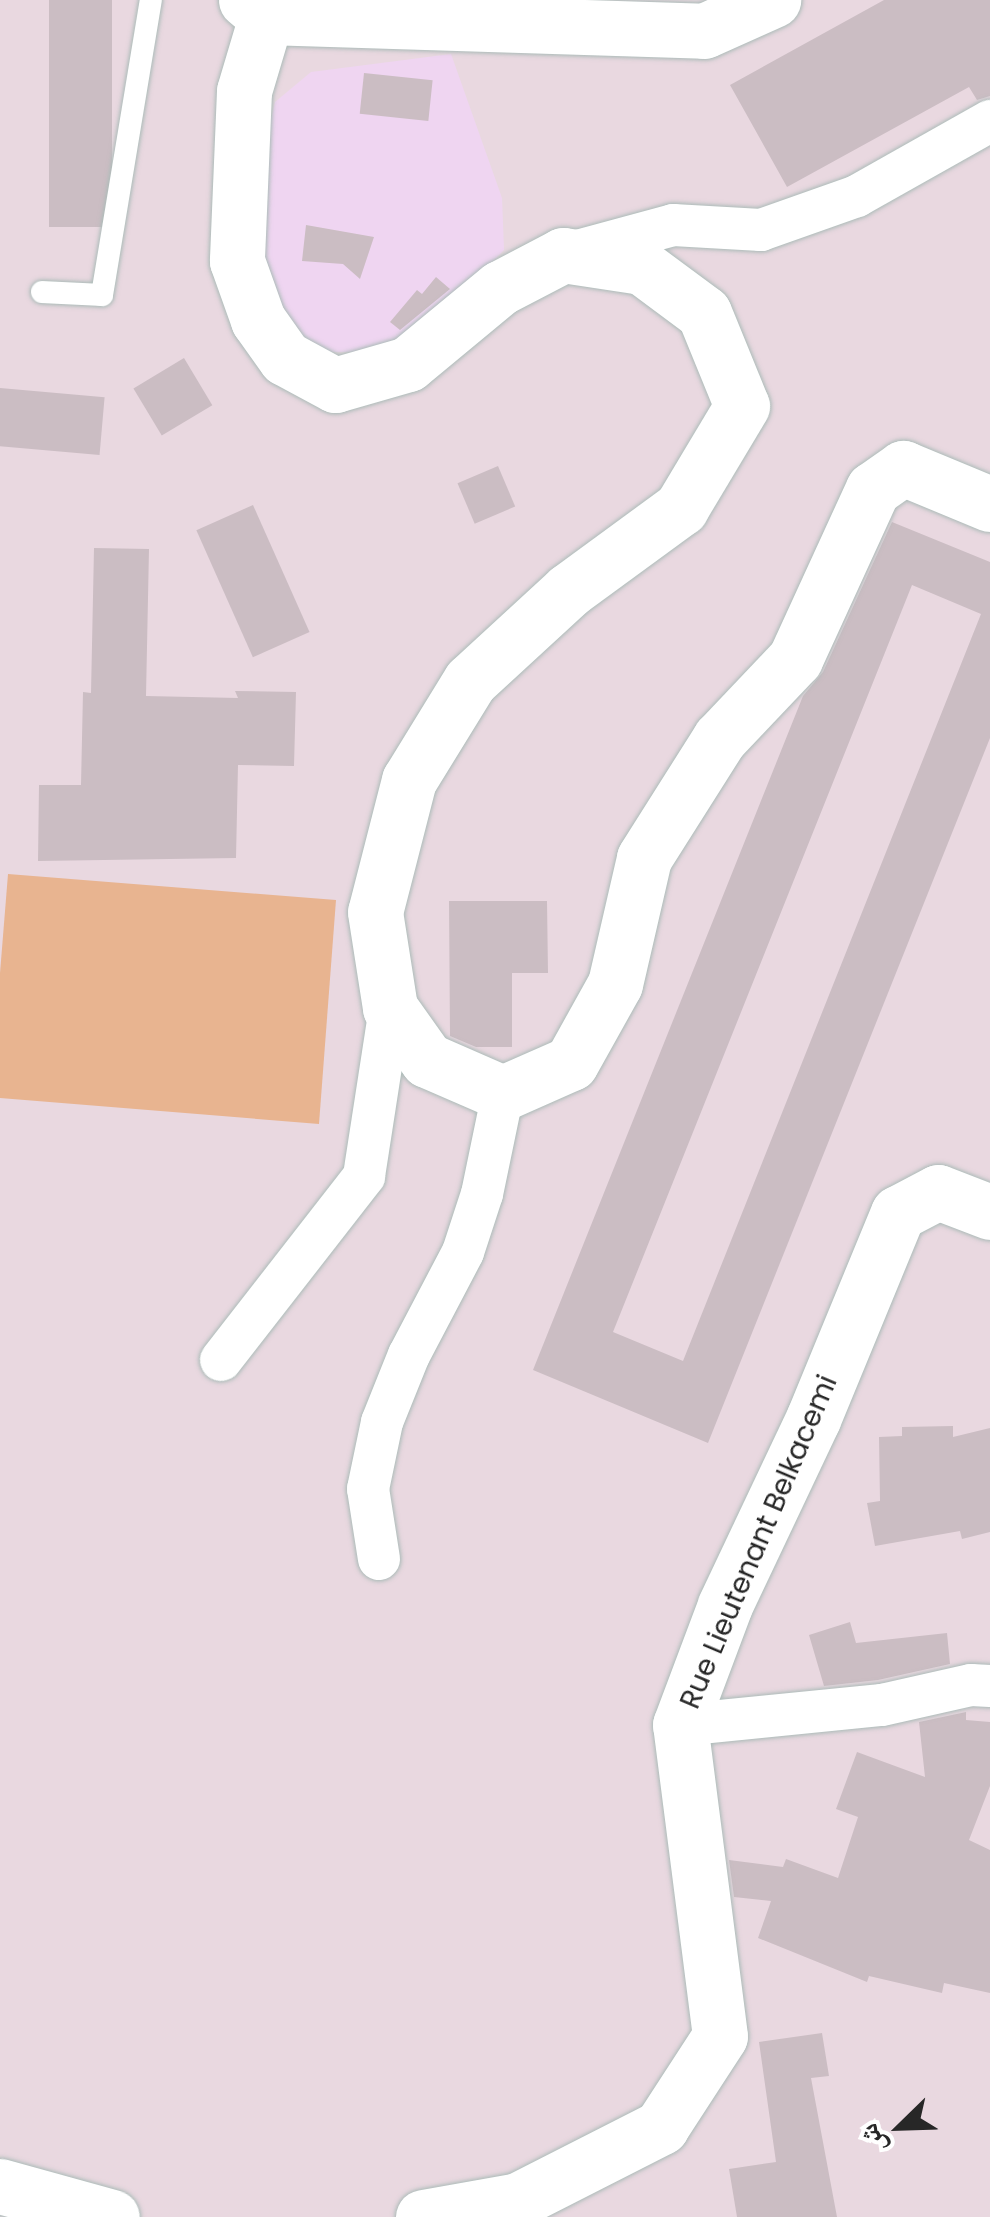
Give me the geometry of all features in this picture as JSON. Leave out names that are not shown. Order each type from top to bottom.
[{"type":"street","points":[[773,0],[704,31],[256,8],[244,90],[238,261],[258,320],[285,358],[334,386],[408,364],[500,288],[563,255],[673,224],[761,230],[858,196],[990,121]]},
{"type":"street","points":[[221,1360],[364,1176],[390,1008],[375,912],[409,780],[470,681],[568,590],[681,508],[742,406],[704,312],[642,267],[563,255]]},
{"type":"street","points":[[390,1008],[427,1060],[503,1093],[571,1062],[615,984],[644,858],[720,738],[795,659],[873,490],[903,468],[990,504]]},
{"type":"street","points":[[379,1559],[368,1489],[382,1422],[409,1354],[463,1252],[482,1194],[503,1093]]},
{"type":"street","name":"Rue Lieutenant Belkacemi","points":[[423,2217],[518,2200],[661,2127],[720,2036],[680,1725],[725,1605],[812,1419],[898,1213],[938,1192],[990,1212]]},
{"type":"street","points":[[680,1725],[882,1705],[971,1686],[990,1686]]},
{"type":"street","points":[[0,2186],[112,2217]]},
{"type":"street","points":[[0,2211],[13,2217]]},
{"type":"lane","points":[[42,292],[102,295],[151,0]]},
{"type":"shaded area","points":[[451,54],[502,198],[504,250],[444,310],[380,352],[321,352],[264,304],[260,165],[275,102],[311,72]]},
{"type":"shaded area","points":[[8,874],[336,900],[319,1124],[0,1098],[0,973]]},
{"type":"building","points":[[49,0],[112,0],[112,227],[49,227]]},
{"type":"building","points":[[884,0],[990,0],[990,96],[977,100],[969,87],[787,187],[730,85]]},
{"type":"building","points":[[364,73],[433,80],[428,121],[360,114]]},
{"type":"building","points":[[306,225],[374,237],[360,279],[343,264],[302,261]]},
{"type":"building","points":[[436,277],[450,289],[400,330],[390,322],[417,290],[422,294]]},
{"type":"building","points":[[184,358],[212,405],[162,436],[133,388]]},
{"type":"building","points":[[0,388],[105,397],[100,455],[0,446]]},
{"type":"building","points":[[498,466],[515,507],[475,524],[457,483]]},
{"type":"building","points":[[253,505],[310,632],[253,657],[196,530]]},
{"type":"building","points":[[892,522],[990,562],[990,738],[708,1443],[533,1370],[803,696],[823,672]],"holes":[[[912,585],[981,614],[683,1361],[613,1332]]]},
{"type":"building","points":[[94,548],[149,549],[146,696],[238,698],[235,691],[296,692],[294,766],[238,765],[236,858],[38,861],[39,785],[81,785],[83,692],[91,693]]},
{"type":"building","points":[[449,901],[547,901],[548,973],[512,973],[512,1047],[476,1047],[450,1036]]},
{"type":"building","points":[[953,1426],[953,1437],[990,1428],[990,1532],[962,1539],[960,1531],[875,1546],[867,1503],[880,1501],[879,1437],[902,1436],[902,1427]]},
{"type":"building","points":[[850,1622],[856,1643],[947,1633],[950,1664],[878,1680],[824,1686],[809,1635]]},
{"type":"building","points":[[966,1712],[966,1720],[990,1722],[990,1786],[969,1840],[990,1850],[990,1993],[944,1983],[942,1993],[869,1976],[867,1982],[758,1938],[771,1901],[734,1897],[729,1860],[783,1867],[786,1859],[838,1878],[858,1817],[836,1809],[857,1752],[925,1777],[919,1722]]},
{"type":"building","points":[[822,2033],[829,2076],[811,2078],[837,2217],[737,2217],[729,2169],[776,2162],[759,2042]]}]
